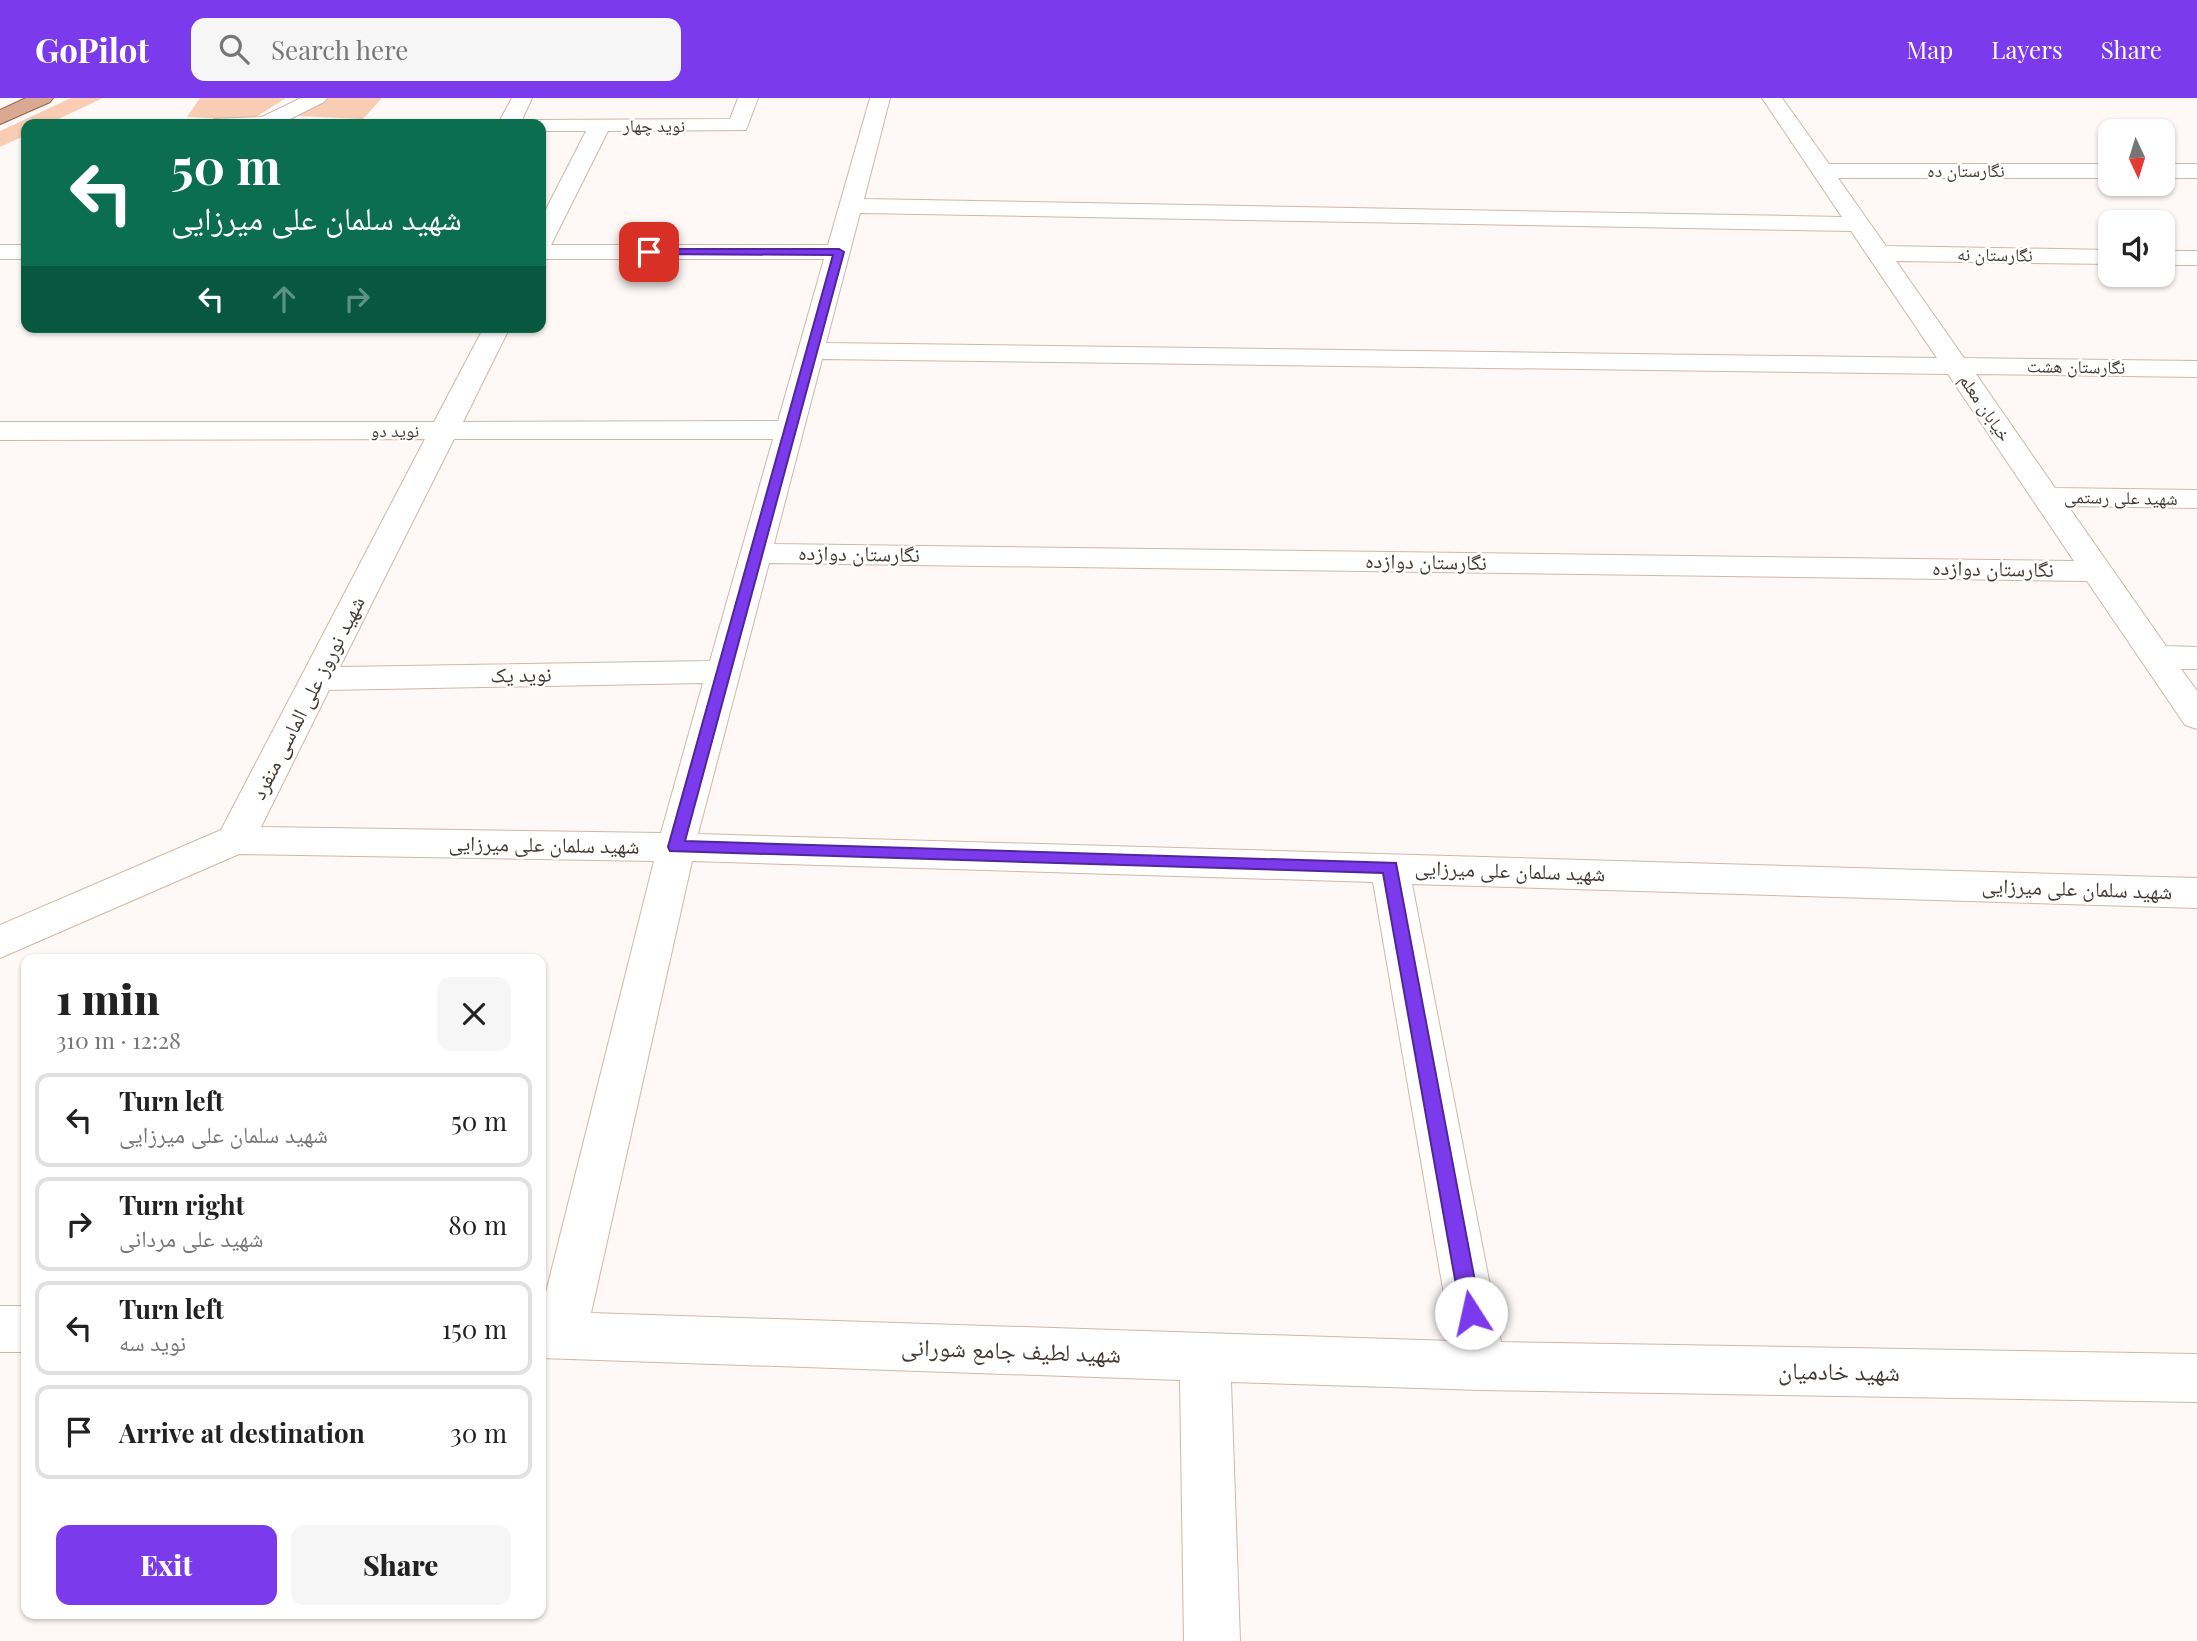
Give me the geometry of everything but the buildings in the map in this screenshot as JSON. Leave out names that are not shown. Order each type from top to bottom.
[{"type":"main road","points":[[0,118],[43,98]]},
{"type":"street","points":[[274,119],[317,98]]},
{"type":"street","points":[[512,119],[522,98]]},
{"type":"street","name":"نوید چهار","points":[[546,125],[738,125],[748,98]]},
{"type":"street","points":[[551,1335],[676,847],[880,98]]},
{"type":"street","name":"خیابان معلم","points":[[1772,98],[2197,718]]},
{"type":"street","points":[[546,232],[600,126]]},
{"type":"street","name":"نگارستان ده","points":[[1822,171],[2098,171]]},
{"type":"street","points":[[2175,171],[2197,171]]},
{"type":"street","points":[[851,206],[1858,224]]},
{"type":"street","points":[[546,252],[839,252]]},
{"type":"street","name":"نگارستان نه","points":[[1879,253],[2098,257]]},
{"type":"street","points":[[2175,257],[2197,258]]},
{"type":"street","name":"شهید نوروز علی الماسی منفرد","points":[[235,840],[494,333]]},
{"type":"street","name":"نگارستان هشت","points":[[811,351],[2197,369]]},
{"type":"street","name":"نوید دو","points":[[0,431],[790,430]]},
{"type":"street","name":"شهید علی رستمی","points":[[2046,497],[2197,499]]},
{"type":"street","name":"نگارستان دوازده","points":[[756,553],[2096,570]]},
{"type":"street","points":[[2156,657],[2197,658]]},
{"type":"street","name":"نوید یک","points":[[318,679],[724,672]]},
{"type":"street","points":[[0,942],[235,840]]},
{"type":"street","name":"شهید سلمان علی میرزایی","points":[[235,840],[676,847],[2197,893]]},
{"type":"street","points":[[1390,867],[1481,1366]]},
{"type":"street","points":[[0,1329],[21,1329]]},
{"type":"street","name":"شهید لطیف جامع شورانی","points":[[551,1335],[1481,1366]]},
{"type":"street","points":[[1205,1358],[1212,1641]]},
{"type":"street","name":"شهید خادمیان","points":[[1481,1366],[2197,1378]]},
{"type":"shaded area","points":[[71,98],[103,98],[59,119],[26,119]]},
{"type":"shaded area","points":[[200,98],[286,98],[253,119],[187,117]]},
{"type":"shaded area","points":[[329,98],[382,98],[363,119],[297,116]]},
{"type":"shaded area","points":[[21,121],[21,137],[0,147],[0,131]]},
{"type":"route","points":[[649,252],[839,252],[676,847],[1390,867],[1471,1313]]}]
